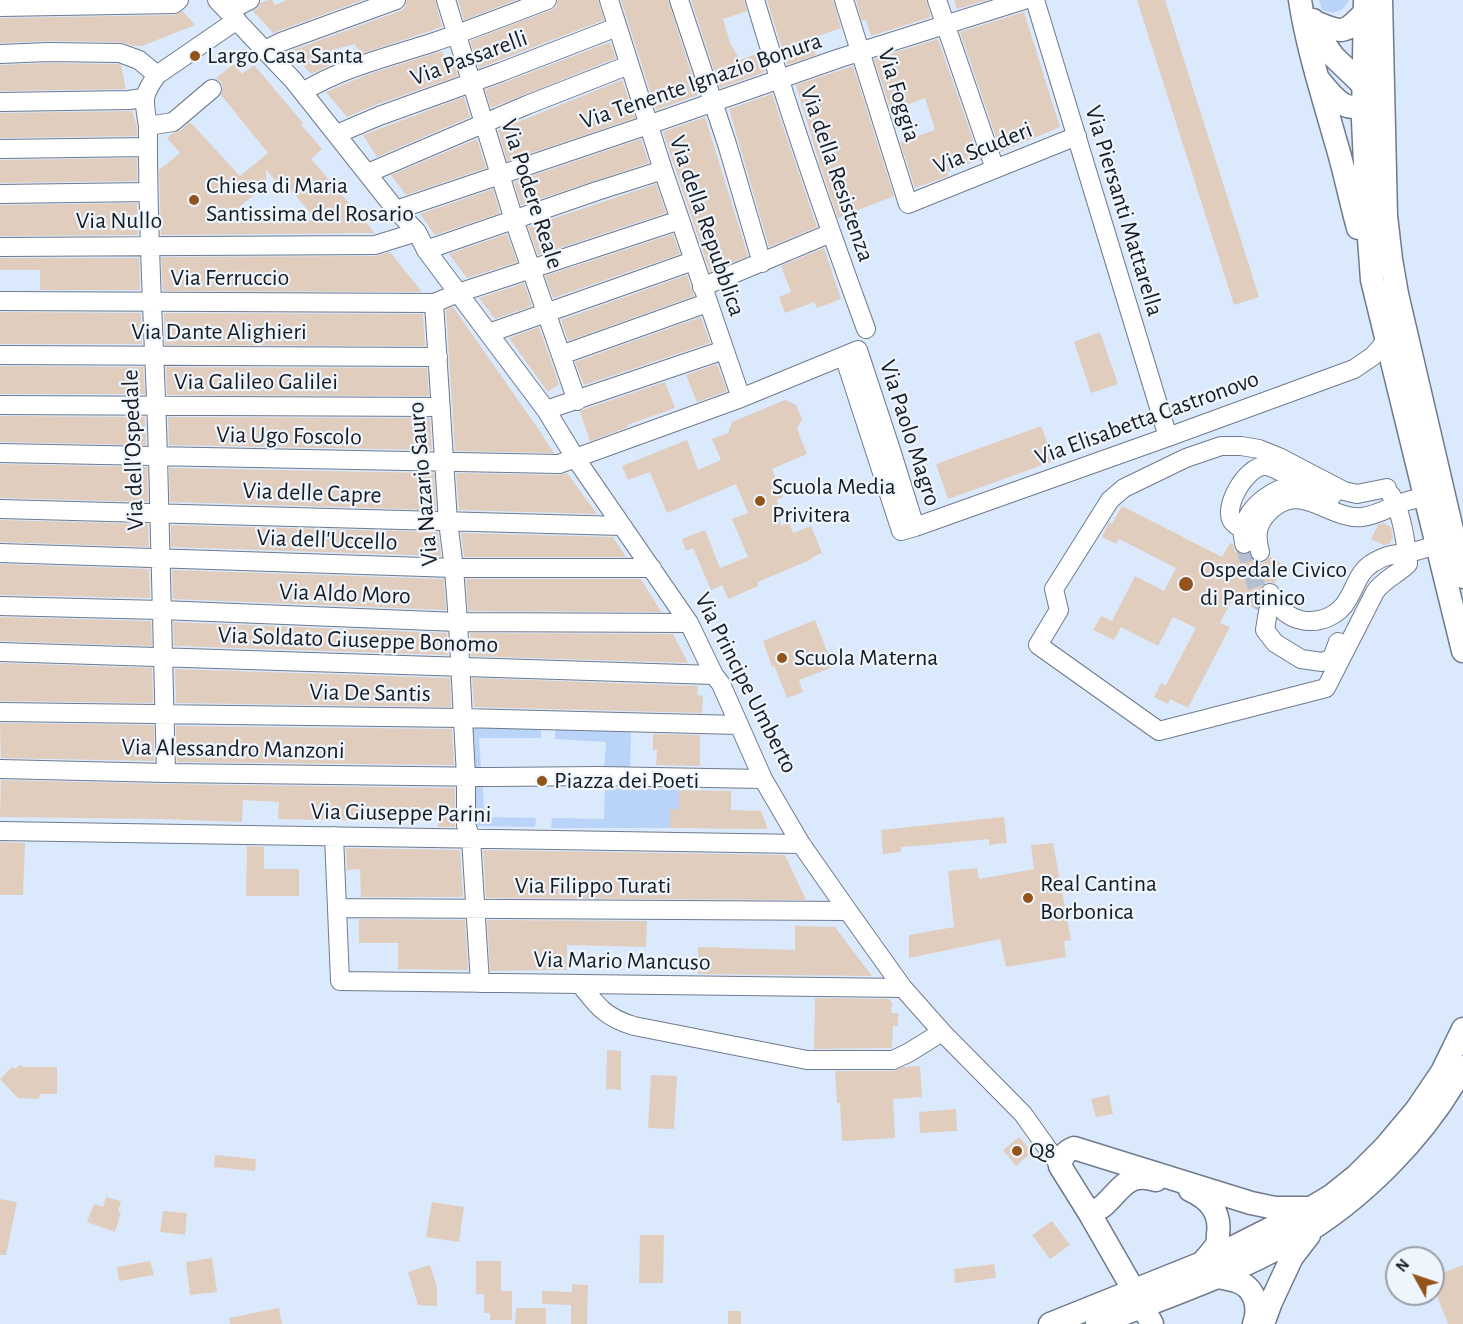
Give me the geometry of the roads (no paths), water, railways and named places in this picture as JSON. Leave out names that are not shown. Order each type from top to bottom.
[{"type":"main road","points":[[1301,0],[1315,22],[1323,42],[1383,118]]},
{"type":"main road","points":[[1301,0],[1303,20],[1386,341],[1435,499],[1463,577]]},
{"type":"main road","points":[[1315,22],[1335,31],[1342,30],[1352,26],[1371,4]]},
{"type":"main road","points":[[1371,4],[1382,72],[1386,216],[1391,259],[1435,499],[1438,545],[1463,651]]},
{"type":"main road","points":[[1371,4],[1366,95],[1367,210],[1372,280]]},
{"type":"main road","points":[[1318,77],[1329,93],[1344,106],[1354,108],[1382,72]]},
{"type":"main road","points":[[1263,1324],[1292,1257],[1313,1217],[1331,1196],[1356,1176],[1385,1147],[1417,1109],[1442,1072],[1463,1029]]},
{"type":"main road","points":[[1097,1324],[1210,1270],[1368,1186],[1397,1158],[1429,1119],[1463,1067]]},
{"type":"main road","points":[[1067,1157],[1313,1217]]},
{"type":"main road","points":[[1067,1157],[1090,1214],[1129,1282]]},
{"type":"main road","points":[[1090,1214],[1101,1207],[1124,1183],[1135,1178],[1147,1177],[1193,1191],[1217,1213],[1219,1230],[1210,1270]]},
{"type":"main road","points":[[1050,1324],[1210,1270],[1238,1281],[1250,1290],[1256,1299],[1257,1315],[1254,1324]]},
{"type":"street","points":[[0,6],[174,4],[180,0]]},
{"type":"street","points":[[273,46],[396,0]]},
{"type":"street","name":"Via Podere Reale","points":[[446,0],[514,220],[577,401]]},
{"type":"street","points":[[303,92],[319,82],[364,65],[457,34],[547,0]]},
{"type":"street","name":"Via della Repubblica","points":[[609,0],[693,261],[741,398]]},
{"type":"street","points":[[679,0],[762,262]]},
{"type":"street","name":"Via della Resistenza","points":[[754,0],[778,79],[866,329]]},
{"type":"street","name":"Via Foggia","points":[[844,0],[908,204]]},
{"type":"street","points":[[937,0],[995,169]]},
{"type":"street","name":"Via Tenente Ignazio Bonura","points":[[396,210],[860,51],[1024,0]]},
{"type":"street","name":"Via Piersanti Mattarella","points":[[1035,0],[1168,437]]},
{"type":"street","points":[[0,102],[136,99],[157,75],[227,11],[247,1]]},
{"type":"street","name":"Via Principe Umberto","points":[[227,11],[273,46],[303,92],[396,210],[417,232],[426,250],[546,410],[576,459],[689,623],[714,675],[722,684],[763,778],[801,844],[903,988],[942,1032],[1023,1114],[1039,1135],[1067,1157]]},
{"type":"street","name":"Via Passarelli","points":[[337,134],[379,116],[617,27]]},
{"type":"street","points":[[0,54],[120,52],[140,60],[157,75]]},
{"type":"street","points":[[368,173],[527,105],[629,65]]},
{"type":"street","points":[[136,99],[147,126],[173,122],[212,89]]},
{"type":"street","name":"Via dell'Ospedale","points":[[147,126],[166,773]]},
{"type":"street","name":"Via Scuderi","points":[[908,204],[1077,136]]},
{"type":"street","points":[[0,148],[147,147]]},
{"type":"street","points":[[426,250],[663,170]]},
{"type":"street","points":[[0,194],[148,192]]},
{"type":"street","name":"Via Ferruccio","points":[[0,301],[434,303],[458,293],[680,220]]},
{"type":"street","name":"Via Nullo","points":[[0,247],[375,245],[417,232]]},
{"type":"street","points":[[561,355],[705,295],[762,262],[831,233]]},
{"type":"street","points":[[489,333],[693,261]]},
{"type":"street","name":"Via Nazario Sauro","points":[[434,303],[448,522],[458,622],[466,777],[466,825],[471,838],[480,983]]},
{"type":"street","name":"Via Elisabetta Castronovo","points":[[915,527],[1354,369],[1373,356],[1386,341]]},
{"type":"street","points":[[546,410],[724,350]]},
{"type":"street","name":"Via Paolo Magro","points":[[576,459],[741,398],[851,353],[901,531],[915,527]]},
{"type":"street","name":"Via Dante Alighieri","points":[[0,355],[438,357]]},
{"type":"street","name":"Via Galileo Galilei","points":[[0,405],[440,407]]},
{"type":"street","points":[[1408,563],[1399,573],[1381,584],[1375,592],[1326,688],[1159,731],[1038,645],[1059,610],[1054,589],[1110,500],[1124,488],[1186,458],[1221,446],[1250,447],[1279,457],[1344,491],[1357,494],[1389,491],[1435,499]]},
{"type":"street","name":"Via Ugo Foscolo","points":[[0,453],[444,463],[559,464],[576,459]]},
{"type":"street","points":[[1249,542],[1232,521],[1230,510],[1241,482],[1256,467],[1266,465],[1342,501],[1354,503],[1373,501],[1389,491]]},
{"type":"street","points":[[1249,542],[1254,508],[1263,499],[1284,488],[1310,487]]},
{"type":"street","points":[[1249,542],[1257,541],[1260,524],[1271,510],[1288,501],[1307,500],[1352,516],[1362,517],[1376,513],[1389,491]]},
{"type":"street","points":[[1389,491],[1408,563]]},
{"type":"street","name":"Via delle Capre","points":[[0,509],[622,526]]},
{"type":"street","points":[[1267,603],[1265,630],[1275,644],[1301,658],[1322,662],[1332,658],[1350,616],[1370,581],[1380,572],[1408,563],[1438,545]]},
{"type":"street","name":"Via dell'Uccello","points":[[0,553],[454,568],[652,568]]},
{"type":"street","points":[[1267,603],[1276,604],[1290,616],[1307,621],[1325,619],[1342,608],[1356,582],[1367,568],[1391,554],[1408,563]]},
{"type":"street","points":[[1267,603],[1275,619],[1284,626],[1306,632],[1329,629],[1350,616]]},
{"type":"street","name":"Via Aldo Moro","points":[[0,606],[458,622],[689,623]]},
{"type":"street","name":"Via Soldato Giuseppe Bonomo","points":[[0,652],[714,675]]},
{"type":"street","name":"Via De Santis","points":[[0,712],[462,718],[739,725]]},
{"type":"street","name":"Via Alessandro Manzoni","points":[[0,769],[466,777]]},
{"type":"street","points":[[466,777],[763,778]]},
{"type":"street","name":"Via Giuseppe Parini","points":[[0,831],[801,844]]},
{"type":"street","points":[[334,836],[337,908]]},
{"type":"street","name":"Via Filippo Turati","points":[[337,908],[848,911]]},
{"type":"street","name":"Via Mario Mancuso","points":[[337,908],[340,981],[903,988]]},
{"type":"street","points":[[580,984],[598,1006],[618,1021],[807,1060],[893,1060],[942,1032]]},
{"type":"tunnel","points":[[1244,544],[1264,606]]},
{"type":"place","name":"Largo Casa Santa","points":[[195,56]]},
{"type":"place","name":"Chiesa di Maria Santissima del Rosario","points":[[194,200]]},
{"type":"place","name":"Scuola Media Privitera","points":[[760,501]]},
{"type":"place","name":"Ospedale Civico di Partinico","points":[[1186,584]]},
{"type":"place","name":"Scuola Materna","points":[[782,658]]},
{"type":"place","name":"Piazza dei Poeti","points":[[542,781]]},
{"type":"place","name":"Real Cantina Borbonica","points":[[1028,898]]},
{"type":"place","name":"Q8","points":[[1017,1151]]}]
